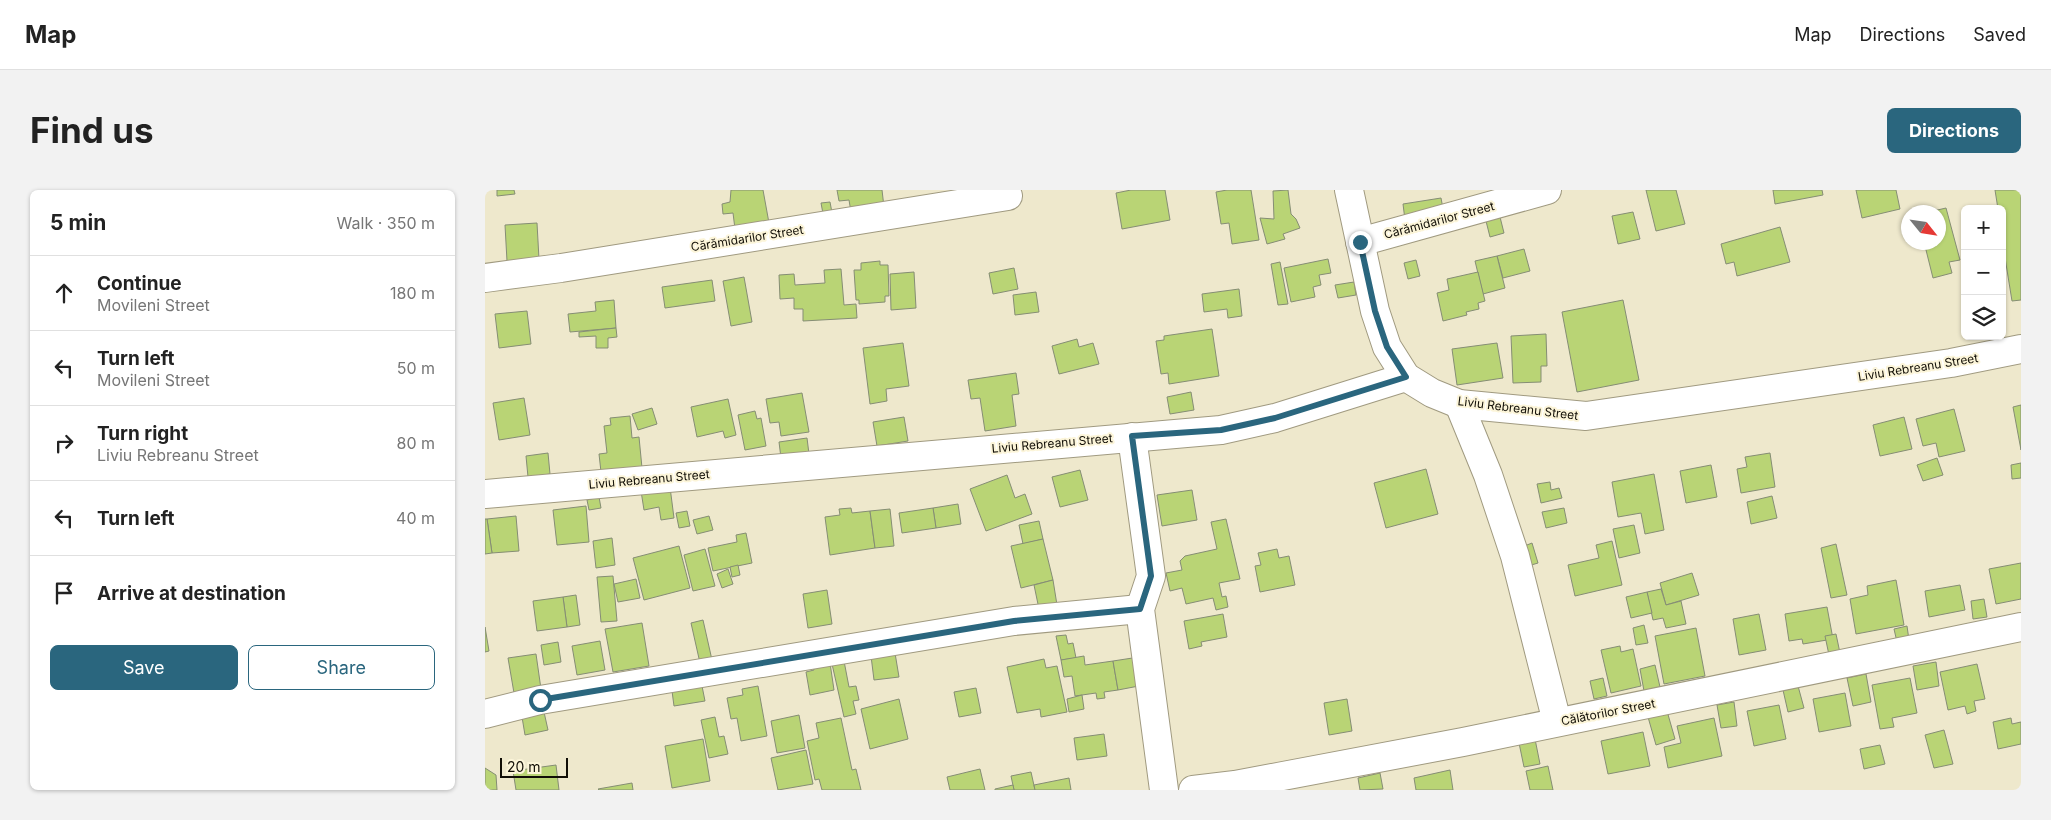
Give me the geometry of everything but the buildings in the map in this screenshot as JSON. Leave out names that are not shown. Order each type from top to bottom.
[{"type":"street","points":[[1349,190],[1375,311],[1387,347],[1406,377]]},
{"type":"street","name":"Cărămidarilor Street","points":[[1360,242],[1547,190]]},
{"type":"street","name":"Cărămidarilor Street","points":[[485,278],[561,268],[1008,196]]},
{"type":"street","name":"Liviu Rebreanu Street","points":[[485,494],[1132,436],[1221,430],[1275,418],[1406,377],[1432,393],[1459,404],[1586,416],[1941,364],[2021,349]]},
{"type":"street","points":[[1459,404],[1488,475],[1515,556],[1557,722]]},
{"type":"street","points":[[1132,436],[1151,576],[1140,609],[1164,790]]},
{"type":"street","points":[[485,714],[540,700],[1014,621],[1140,609]]},
{"type":"street","name":"Călătorilor Street","points":[[1193,790],[1235,785],[1463,742],[1807,673],[2021,627]]},
{"type":"route","points":[[540,700],[1014,621],[1140,609],[1151,576],[1132,436],[1221,430],[1275,418],[1406,377],[1387,347],[1375,311],[1360,242]]}]
